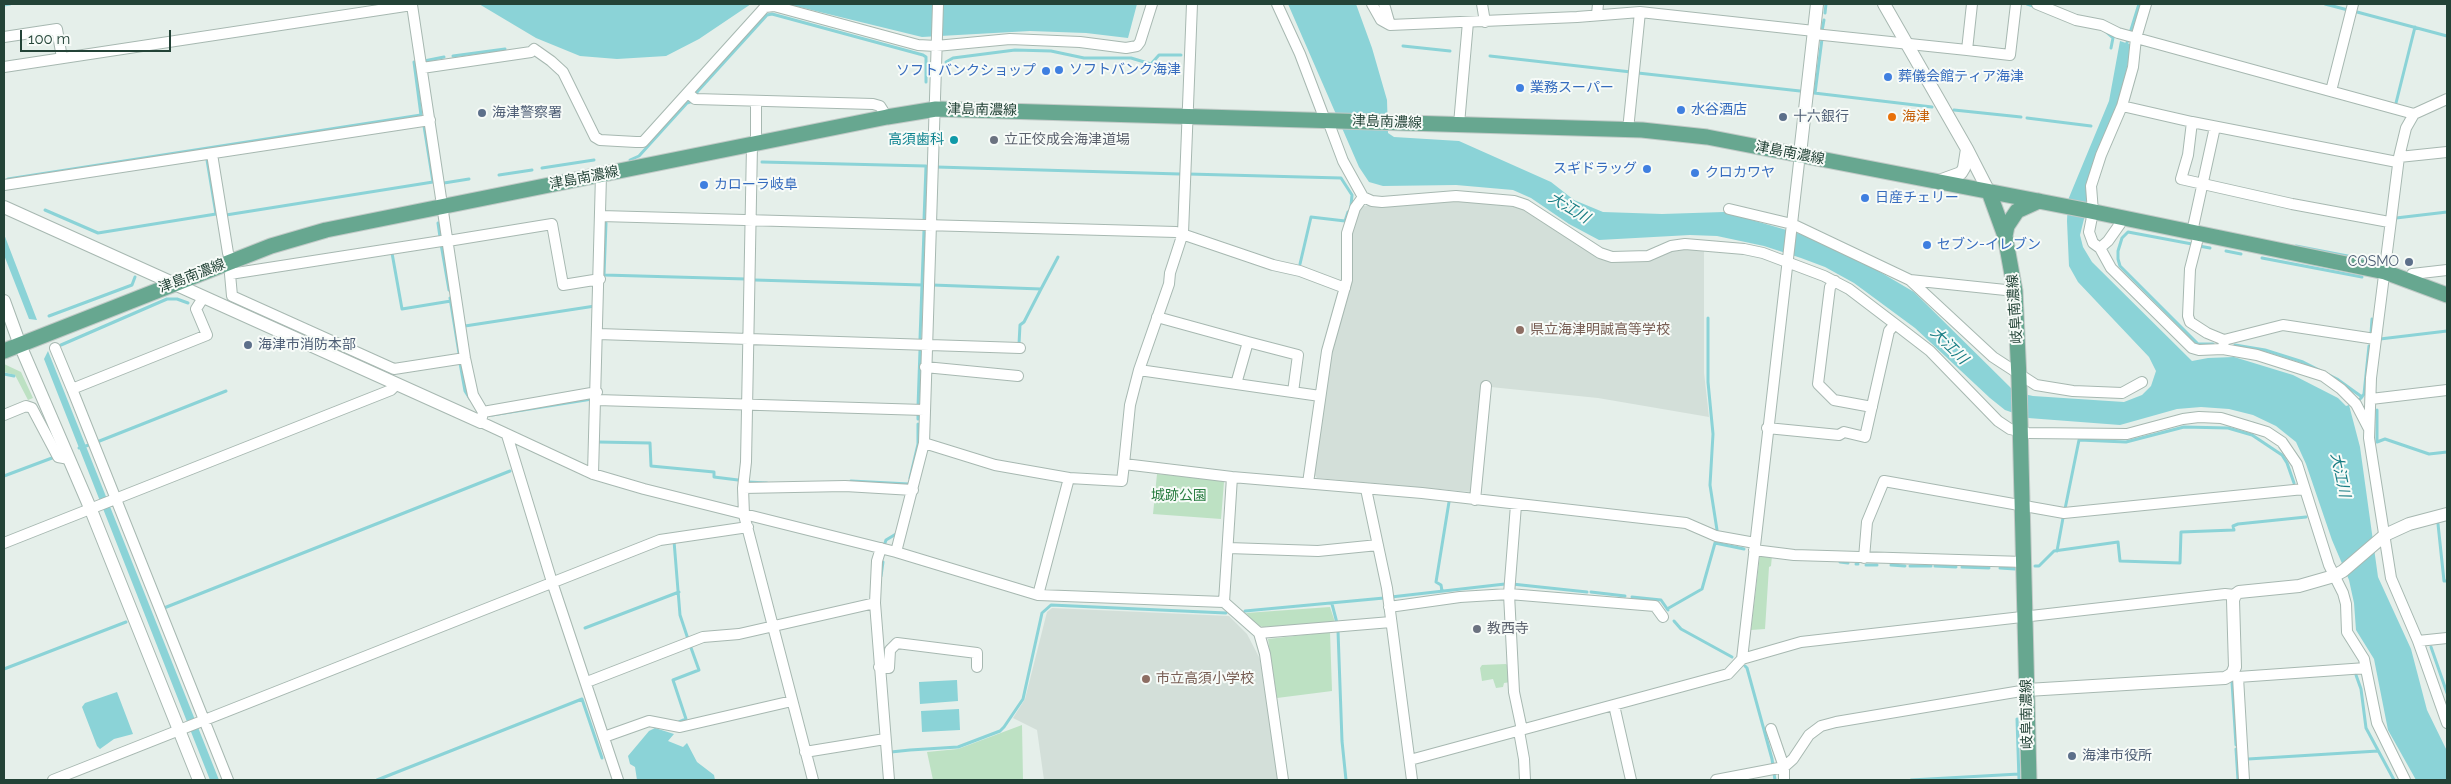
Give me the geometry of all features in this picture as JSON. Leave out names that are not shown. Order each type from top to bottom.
[{"type":"main road","name":"津島南濃線","points":[[4,351],[232,261],[326,230],[887,116],[936,109],[1628,130],[1707,137],[1989,192]]},
{"type":"main road","points":[[1989,192],[2092,211],[2385,272],[2447,295]]},
{"type":"main road","name":"岐阜南濃線","points":[[1989,192],[2005,236],[2015,291],[2019,377],[2029,780]]},
{"type":"main road","points":[[2005,236],[2007,226],[2017,211],[2038,201]]},
{"type":"street","points":[[4,67],[412,4],[465,358],[474,395],[482,417]]},
{"type":"street","points":[[896,552],[924,443],[938,4]]},
{"type":"street","points":[[422,68],[531,52],[534,49],[551,60],[563,72],[594,137],[600,140],[643,142],[765,7],[774,6],[918,45],[1010,38],[1080,42],[1132,48],[1140,42],[1152,4]]},
{"type":"street","points":[[924,443],[995,465],[1069,478],[1122,481],[1130,405],[1139,370],[1170,284],[1170,273],[1183,233],[1192,4]]},
{"type":"street","points":[[1277,4],[1328,120],[1343,161],[1362,197],[1382,202],[1456,196],[1514,201],[1526,205],[1600,253],[1612,257],[1648,256],[1671,246],[1686,244],[1744,249],[1787,261],[1835,281],[1849,289],[1930,351],[1998,421],[2010,429],[2126,434],[2199,417],[2228,419],[2267,432],[2282,442],[2297,464],[2304,490],[2338,573],[2346,604],[2347,632],[2364,659],[2379,729],[2405,780]]},
{"type":"street","points":[[1372,4],[1381,20],[1390,25],[1577,17],[1598,9],[1640,12],[2010,55],[2016,4]]},
{"type":"street","points":[[1384,4],[1390,25]]},
{"type":"street","points":[[1482,4],[1485,22]]},
{"type":"street","points":[[1742,659],[1817,4]]},
{"type":"street","points":[[1884,4],[1967,149],[1989,192]]},
{"type":"street","points":[[1967,50],[1972,4]]},
{"type":"street","points":[[2037,4],[2076,20],[2102,25],[2118,33],[2414,114]]},
{"type":"street","points":[[2146,4],[2136,38],[2133,67],[2122,106],[2101,155],[2091,186],[2092,211],[2089,232],[2111,268],[2192,348],[2199,350],[2283,325],[2375,339]]},
{"type":"street","points":[[2331,91],[2353,4]]},
{"type":"street","points":[[1628,130],[1640,12]]},
{"type":"street","points":[[1459,124],[1468,22]]},
{"type":"street","points":[[4,37],[57,29],[62,58]]},
{"type":"street","points":[[688,93],[695,99],[873,104],[880,106],[887,116]]},
{"type":"street","points":[[2447,99],[2414,114],[2406,128],[2398,159],[2375,339],[2370,430],[2381,537],[2391,578],[2418,642],[2447,723]]},
{"type":"street","points":[[756,101],[746,462],[742,488],[744,515],[812,780]]},
{"type":"street","points":[[2122,106],[2215,127],[2398,159],[2447,152]]},
{"type":"street","points":[[4,185],[430,120]]},
{"type":"street","points":[[2192,122],[2188,155],[2181,179],[2292,204],[2389,222]]},
{"type":"street","points":[[2215,127],[2202,183],[2190,269],[2188,316],[2190,322],[2224,344],[2323,376],[2341,389],[2356,404],[2370,430]]},
{"type":"street","points":[[1939,181],[1961,173],[1964,168],[1967,149]]},
{"type":"street","points":[[212,154],[228,254],[232,261]]},
{"type":"street","points":[[593,474],[597,396],[601,175]]},
{"type":"street","points":[[1308,483],[1327,351],[1345,288],[1349,258],[1347,233],[1355,208],[1362,197]]},
{"type":"street","points":[[4,207],[396,385],[482,417],[507,435],[593,474],[644,490],[896,552],[1038,595],[1224,602],[1259,633],[1265,654],[1283,780]]},
{"type":"street","points":[[1729,208],[1792,226],[1910,280],[1993,356],[2019,377],[2036,385],[2073,391],[2122,393],[2142,382]]},
{"type":"street","points":[[601,216],[1183,233],[1273,265],[1300,271],[1345,288]]},
{"type":"street","points":[[2100,248],[2108,241],[2120,224],[2121,218]]},
{"type":"street","points":[[465,358],[394,369],[232,296],[230,274],[552,224],[563,285],[600,279]]},
{"type":"street","points":[[2409,280],[2412,274],[2447,270]]},
{"type":"street","points":[[1910,280],[2015,291]]},
{"type":"street","points":[[1835,281],[1830,286],[1818,384],[1834,400],[1872,407]]},
{"type":"street","points":[[72,389],[207,334],[196,308],[203,298]]},
{"type":"street","points":[[4,300],[20,345],[69,459],[104,504],[192,725],[199,780]]},
{"type":"street","points":[[1157,317],[1298,355],[1293,392]]},
{"type":"street","points":[[1767,428],[1839,435],[1844,432],[1865,437],[1889,331],[1895,324]]},
{"type":"street","points":[[598,334],[1020,348]]},
{"type":"street","points":[[1236,384],[1248,342]]},
{"type":"street","points":[[55,348],[72,389],[104,504],[192,725],[228,780]]},
{"type":"street","points":[[925,367],[1018,376]]},
{"type":"street","points":[[1139,370],[1320,396]]},
{"type":"street","points":[[4,543],[391,390],[396,385]]},
{"type":"street","points":[[1476,500],[1486,386]]},
{"type":"street","points":[[2371,399],[2447,390]]},
{"type":"street","points":[[482,417],[597,396],[748,405],[924,410]]},
{"type":"street","points":[[4,415],[26,406],[32,408],[58,457],[69,459]]},
{"type":"street","points":[[507,435],[552,582],[587,682],[618,780]]},
{"type":"street","points":[[1124,464],[1232,477],[1476,500],[1686,523],[1716,536],[1794,555],[2024,562]]},
{"type":"street","points":[[1224,602],[1232,477]]},
{"type":"street","points":[[1038,595],[1069,478]]},
{"type":"street","points":[[1864,558],[1867,522],[1884,481],[2022,508],[2064,513],[2304,490]]},
{"type":"street","points":[[742,488],[845,486],[913,490]]},
{"type":"street","points":[[1366,489],[1389,607],[1412,780]]},
{"type":"street","points":[[1516,505],[1509,594],[1514,692],[1525,780]]},
{"type":"street","points":[[1410,760],[1728,674],[1742,659],[1801,642],[2225,594],[2235,595],[2239,592],[2299,586],[2338,573],[2381,537],[2409,524],[2447,514]]},
{"type":"street","points":[[53,780],[660,540],[748,527]]},
{"type":"street","points":[[1228,548],[1318,551],[1378,545]]},
{"type":"street","points":[[881,548],[877,561],[875,603],[888,780]]},
{"type":"street","points":[[1389,607],[1460,597],[1509,594],[1655,606],[1663,617]]},
{"type":"street","points":[[2235,595],[2233,600],[2235,676],[2244,780]]},
{"type":"street","points":[[587,682],[703,637],[739,634],[875,603]]},
{"type":"street","points":[[1259,633],[1391,622]]},
{"type":"street","points":[[2418,642],[2447,638]]},
{"type":"street","points":[[880,667],[888,668],[890,650],[896,643],[977,653],[976,667]]},
{"type":"street","points":[[1716,780],[1777,768],[1793,759],[1809,735],[1820,726],[1836,722],[2027,690],[2366,668]]},
{"type":"street","points":[[604,737],[649,720],[680,727],[792,701]]},
{"type":"street","points":[[1614,705],[1631,780]]},
{"type":"street","points":[[1771,729],[1777,768],[1784,780]]},
{"type":"street","points":[[805,752],[885,739]]},
{"type":"shaded area","name":"県立海津明誠高等学校","points":[[1455,200],[1490,202],[1524,209],[1604,257],[1671,248],[1704,248],[1704,373],[1709,417],[1598,398],[1481,386],[1471,492],[1317,478],[1314,474],[1330,351],[1351,281],[1352,258],[1348,234],[1357,209],[1363,206]]},
{"type":"shaded area","name":"市立高須小学校","points":[[1052,608],[1229,616],[1247,634],[1260,659],[1278,780],[1044,780],[1037,730],[1013,718],[1025,699],[1047,612]]},
{"type":"green space","points":[[4,364],[21,372],[33,398],[28,400],[15,375],[4,372]]},
{"type":"green space","name":"城跡公園","points":[[1157,474],[1221,480],[1224,482],[1221,519],[1153,514]]},
{"type":"green space","points":[[1760,555],[1772,556],[1771,566],[1769,567],[1765,629],[1751,630]]},
{"type":"green space","points":[[1330,607],[1335,622],[1263,627],[1256,625],[1246,613]]},
{"type":"green space","points":[[1330,632],[1332,691],[1277,698],[1268,639]]},
{"type":"green space","points":[[1506,664],[1509,667],[1511,682],[1504,683],[1503,687],[1496,688],[1493,679],[1482,681],[1480,668],[1482,665]]},
{"type":"green space","points":[[1022,725],[1023,780],[933,780],[927,752],[958,749]]},
{"type":"water","points":[[479,4],[751,4],[699,39],[666,56],[617,59],[580,56],[536,38]]},
{"type":"water","points":[[787,4],[1137,4],[1128,38],[1086,33],[1030,31],[922,37]]},
{"type":"water","name":"大江川","points":[[1288,4],[1356,4],[1372,48],[1387,100],[1388,133],[1394,137],[1459,141],[1551,182],[1574,200],[1603,212],[1662,214],[1724,212],[1821,241],[1914,292],[2011,388],[2019,393],[2033,396],[2124,402],[2142,395],[2151,386],[2156,371],[2149,357],[2078,282],[2069,266],[2067,221],[2068,200],[2109,101],[2120,41],[2132,45],[2120,98],[2086,184],[2088,203],[2080,235],[2083,247],[2092,262],[2192,361],[2234,357],[2293,375],[2338,398],[2346,406],[2349,405],[2360,447],[2378,577],[2411,649],[2427,710],[2447,751],[2447,780],[2416,780],[2388,730],[2374,659],[2356,630],[2354,603],[2349,580],[2332,540],[2306,464],[2296,442],[2276,426],[2253,415],[2229,409],[2201,407],[2177,409],[2120,425],[2028,418],[2005,410],[1915,328],[1854,283],[1825,267],[1801,258],[1764,246],[1717,236],[1690,235],[1599,240],[1569,224],[1531,198],[1513,190],[1456,185],[1383,186],[1369,182],[1359,167]]},
{"type":"water","points":[[4,234],[37,320],[29,319],[4,255]]},
{"type":"water","points":[[48,351],[219,780],[210,780],[44,359]]},
{"type":"water","points":[[957,680],[958,701],[920,704],[919,682]]},
{"type":"water","points":[[117,692],[133,734],[114,739],[100,749],[97,746],[82,707],[85,703]]},
{"type":"water","points":[[959,709],[960,730],[922,732],[921,711]]},
{"type":"water","points":[[655,728],[674,734],[668,741],[683,747],[687,743],[697,762],[714,775],[715,780],[637,780],[635,767],[630,764],[628,756],[649,731]]},
{"type":"waterway","points":[[4,5],[10,4]]},
{"type":"waterway","points":[[1825,13],[1826,4]]},
{"type":"waterway","points":[[2027,4],[2036,7]]},
{"type":"waterway","points":[[2126,46],[2139,4]]},
{"type":"waterway","points":[[2325,4],[2348,10]]},
{"type":"waterway","points":[[2357,12],[2447,36]]},
{"type":"waterway","points":[[697,95],[697,92],[767,15],[772,14],[923,55],[926,57],[926,82]]},
{"type":"waterway","points":[[1822,31],[1824,20]]},
{"type":"waterway","points":[[2396,103],[2415,27]]},
{"type":"waterway","points":[[2104,30],[2113,38],[2111,48]]},
{"type":"waterway","points":[[1815,93],[1822,39]]},
{"type":"waterway","points":[[1403,46],[1450,51]]},
{"type":"waterway","points":[[453,56],[505,49]]},
{"type":"waterway","points":[[946,62],[953,58],[1015,50],[1051,51],[1084,58],[1131,58],[1151,64],[1159,55],[1181,55]]},
{"type":"waterway","points":[[1490,56],[1631,72]]},
{"type":"waterway","points":[[424,61],[444,57]]},
{"type":"waterway","points":[[8,179],[421,115],[414,62],[416,62]]},
{"type":"waterway","points":[[1638,73],[1800,91]]},
{"type":"waterway","points":[[1814,93],[1932,107]]},
{"type":"waterway","points":[[630,160],[639,156],[687,103],[693,101]]},
{"type":"waterway","points":[[1954,110],[2021,117]]},
{"type":"waterway","points":[[2027,118],[2091,126]]},
{"type":"waterway","points":[[226,215],[433,182],[424,126]]},
{"type":"waterway","points":[[45,210],[98,233],[216,214],[207,160]]},
{"type":"waterway","points":[[542,168],[594,160]]},
{"type":"waterway","points":[[762,162],[926,166],[924,220]]},
{"type":"waterway","points":[[936,167],[1180,174]]},
{"type":"waterway","points":[[499,175],[532,170]]},
{"type":"waterway","points":[[1188,174],[1341,178],[1352,195],[1351,206]]},
{"type":"waterway","points":[[444,183],[469,179]]},
{"type":"waterway","points":[[1300,264],[1311,217],[1345,221],[1348,212]]},
{"type":"waterway","points":[[2396,218],[2447,212]]},
{"type":"waterway","points":[[438,223],[440,237]]},
{"type":"waterway","points":[[606,223],[604,275],[746,279]]},
{"type":"waterway","points":[[920,339],[924,230]]},
{"type":"waterway","points":[[2192,244],[2128,232],[2122,238],[2118,259],[2120,266],[2198,344],[2213,344]]},
{"type":"waterway","points":[[441,244],[449,290]]},
{"type":"waterway","points":[[2199,246],[2210,248]]},
{"type":"waterway","points":[[2296,246],[2363,259]]},
{"type":"waterway","points":[[2226,251],[2241,254]]},
{"type":"waterway","points":[[389,253],[392,253],[402,309],[451,301]]},
{"type":"waterway","points":[[932,285],[1041,289],[1058,257]]},
{"type":"waterway","points":[[2262,258],[2362,277]]},
{"type":"waterway","points":[[49,316],[132,285],[135,277]]},
{"type":"waterway","points":[[755,280],[922,285]]},
{"type":"waterway","points":[[1019,344],[1020,325],[1024,322],[1041,289]]},
{"type":"waterway","points":[[450,298],[459,353]]},
{"type":"waterway","points":[[61,345],[167,299],[177,299],[188,303]]},
{"type":"waterway","points":[[465,326],[595,306]]},
{"type":"waterway","points":[[1708,318],[1708,382],[1713,434],[1710,485],[1717,530]]},
{"type":"waterway","points":[[2371,333],[2372,319]]},
{"type":"waterway","points":[[2380,339],[2447,331]]},
{"type":"waterway","points":[[2235,345],[2265,350],[2303,362],[2337,379],[2362,397]]},
{"type":"waterway","points":[[2360,399],[2364,394],[2369,346]]},
{"type":"waterway","points":[[918,407],[920,350]]},
{"type":"waterway","points":[[460,363],[465,391],[470,399]]},
{"type":"waterway","points":[[4,374],[14,376]]},
{"type":"waterway","points":[[97,442],[226,391]]},
{"type":"waterway","points":[[492,415],[592,399]]},
{"type":"waterway","points":[[2377,410],[2377,442],[2385,439],[2429,454],[2447,452]]},
{"type":"waterway","points":[[918,413],[918,419]]},
{"type":"waterway","points":[[910,478],[918,444],[918,424]]},
{"type":"waterway","points":[[2065,509],[2079,440],[2126,442],[2184,427],[2228,428],[2252,435],[2282,455],[2294,483]]},
{"type":"waterway","points":[[598,442],[650,443],[651,466],[714,472],[714,477],[738,480]]},
{"type":"waterway","points":[[79,448],[89,445]]},
{"type":"waterway","points":[[4,476],[52,458]]},
{"type":"waterway","points":[[164,608],[510,471]]},
{"type":"waterway","points":[[851,481],[909,484]]},
{"type":"waterway","points":[[748,482],[767,483]]},
{"type":"waterway","points":[[1442,591],[1441,585],[1436,582],[1449,502]]},
{"type":"waterway","points":[[2035,566],[2039,566],[2054,551],[2118,542],[2120,561],[2180,563],[2181,532],[2234,530],[2233,526],[2238,524],[2306,517]]},
{"type":"waterway","points":[[2057,551],[2063,518]]},
{"type":"waterway","points":[[2438,524],[2444,581],[2447,581]]},
{"type":"waterway","points":[[885,543],[886,540],[896,534]]},
{"type":"waterway","points":[[674,541],[680,615],[688,639]]},
{"type":"waterway","points":[[1667,609],[1702,589],[1715,543],[1744,549]]},
{"type":"waterway","points":[[881,576],[883,562]]},
{"type":"waterway","points":[[1840,562],[1848,563]]},
{"type":"waterway","points":[[1866,565],[1877,565]]},
{"type":"waterway","points":[[1891,565],[1905,566]]},
{"type":"waterway","points":[[1910,566],[1931,566]]},
{"type":"waterway","points":[[1935,566],[1956,567]]},
{"type":"waterway","points":[[1962,567],[1989,568]]},
{"type":"waterway","points":[[2000,568],[2015,569]]},
{"type":"waterway","points":[[1391,597],[1505,584]]},
{"type":"waterway","points":[[1512,584],[1587,592]]},
{"type":"waterway","points":[[585,628],[679,592]]},
{"type":"waterway","points":[[1591,592],[1625,596]]},
{"type":"waterway","points":[[1632,597],[1661,600],[1668,610]]},
{"type":"waterway","points":[[1245,611],[1384,598]]},
{"type":"waterway","points":[[1332,604],[1337,623]]},
{"type":"waterway","points":[[891,755],[891,752],[958,747],[1000,731],[1023,699],[1042,613],[1051,605],[1226,613]]},
{"type":"waterway","points":[[1674,621],[1681,629],[1732,657]]},
{"type":"waterway","points":[[4,669],[126,622]]},
{"type":"waterway","points":[[1338,631],[1342,741],[1346,780]]},
{"type":"waterway","points":[[679,722],[686,719],[673,680],[699,670],[690,645]]},
{"type":"waterway","points":[[2431,647],[2447,693]]},
{"type":"waterway","points":[[1745,666],[1772,759],[1775,780]]},
{"type":"waterway","points":[[2356,675],[2361,689],[2366,728],[2394,780]]},
{"type":"waterway","points":[[2232,682],[2236,745]]},
{"type":"waterway","points":[[377,780],[582,699],[602,758]]},
{"type":"waterway","points":[[2017,719],[2019,780]]},
{"type":"waterway","points":[[2236,749],[2238,780]]},
{"type":"waterway","points":[[2248,759],[2378,751]]},
{"type":"waterway","points":[[1911,780],[2019,774]]},
{"type":"place","name":"ソフトバンク海津","points":[[1059,70]]},
{"type":"place","name":"ソフトバンクショップ","points":[[1046,71]]},
{"type":"place","name":"葬儀会館ティア海津","points":[[1888,77]]},
{"type":"place","name":"業務スーパー","points":[[1520,88]]},
{"type":"place","name":"水谷酒店","points":[[1681,110]]},
{"type":"place","name":"海津警察署","points":[[482,113]]},
{"type":"place","name":"十六銀行","points":[[1783,117]]},
{"type":"place","name":"海津","points":[[1892,117]]},
{"type":"place","name":"高須歯科","points":[[954,140]]},
{"type":"place","name":"立正佼成会海津道場","points":[[994,140]]},
{"type":"place","name":"スギドラッグ","points":[[1647,169]]},
{"type":"place","name":"クロカワヤ","points":[[1695,173]]},
{"type":"place","name":"カローラ岐阜","points":[[704,185]]},
{"type":"place","name":"日産チェリー","points":[[1865,198]]},
{"type":"place","name":"セブン-イレブン","points":[[1927,245]]},
{"type":"place","name":"COSMO","points":[[2409,262]]},
{"type":"place","name":"県立海津明誠高等学校","points":[[1520,330]]},
{"type":"place","name":"海津市消防本部","points":[[248,345]]},
{"type":"place","name":"教西寺","points":[[1477,629]]},
{"type":"place","name":"市立高須小学校","points":[[1146,679]]},
{"type":"place","name":"海津市役所","points":[[2072,756]]}]
